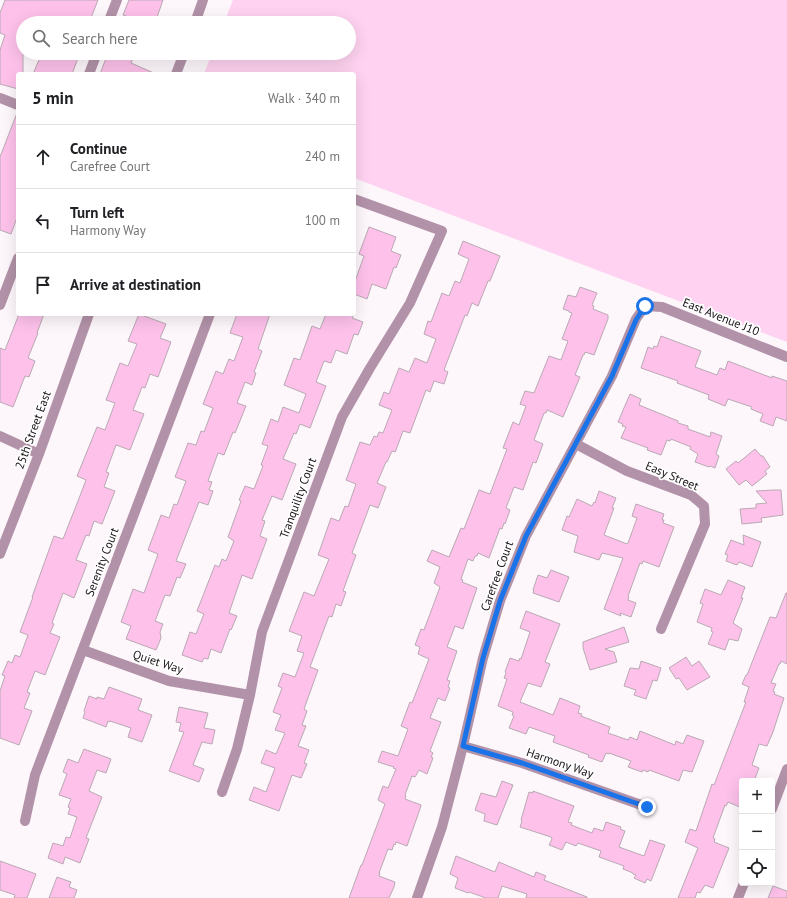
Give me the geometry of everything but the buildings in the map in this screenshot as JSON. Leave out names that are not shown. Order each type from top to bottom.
[{"type":"street","points":[[111,16],[117,0]]},
{"type":"street","points":[[197,16],[203,0]]},
{"type":"street","points":[[90,72],[94,60]]},
{"type":"street","points":[[177,72],[181,60]]},
{"type":"street","points":[[0,98],[16,104]]},
{"type":"street","name":"Tranquility Court","points":[[222,792],[237,749],[250,695],[262,632],[342,417],[410,303],[442,231],[356,200]]},
{"type":"street","points":[[0,305],[16,263]]},
{"type":"street","name":"East Avenue J10","points":[[645,306],[662,307],[787,357]]},
{"type":"street","name":"Carefree Court","points":[[417,898],[442,827],[463,746],[483,658],[500,601],[526,536],[612,376],[636,320],[645,306]]},
{"type":"street","name":"25th Street East","points":[[0,554],[39,454],[89,316]]},
{"type":"street","name":"Serenity Court","points":[[25,821],[35,775],[209,316]]},
{"type":"street","points":[[0,436],[39,454]]},
{"type":"street","name":"Easy Street","points":[[576,444],[627,471],[690,495],[704,506],[705,524],[661,629]]},
{"type":"street","name":"Quiet Way","points":[[83,650],[170,681],[250,695]]},
{"type":"street","name":"Harmony Way","points":[[463,746],[522,763],[647,807]]},
{"type":"street","points":[[775,801],[787,769]]},
{"type":"street","points":[[738,898],[743,886]]},
{"type":"shaded area","points":[[233,0],[787,0],[787,342],[356,179],[356,72],[205,72],[209,60],[356,60],[356,16],[227,16]]},
{"type":"route","points":[[645,306],[636,320],[612,376],[526,536],[500,601],[483,658],[463,746],[522,763],[647,807]]}]
